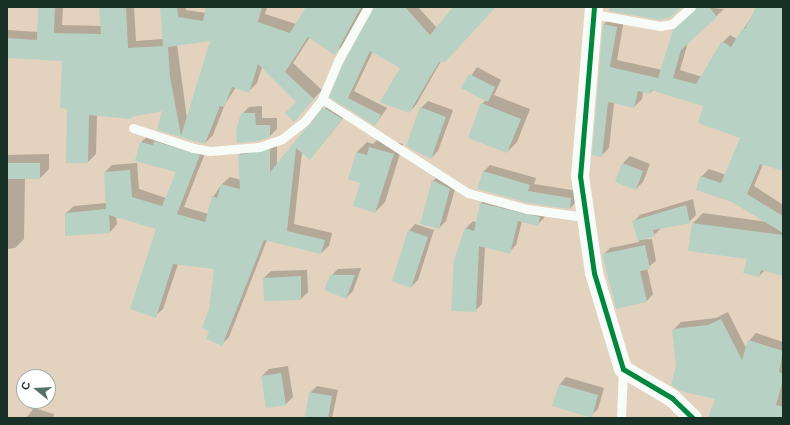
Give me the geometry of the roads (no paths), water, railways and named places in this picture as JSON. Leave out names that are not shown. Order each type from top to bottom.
[{"type":"street","points":[[593,11],[580,159],[584,217],[594,273],[623,369],[672,398],[693,418]]},
{"type":"lane","points":[[132,128],[202,151],[259,147],[288,136],[305,121],[322,99],[338,61],[368,7]]},
{"type":"lane","points":[[593,11],[660,26],[672,24],[691,7]]},
{"type":"lane","points":[[322,99],[468,193],[528,209],[584,217]]},
{"type":"lane","points":[[620,418],[623,369]]}]
